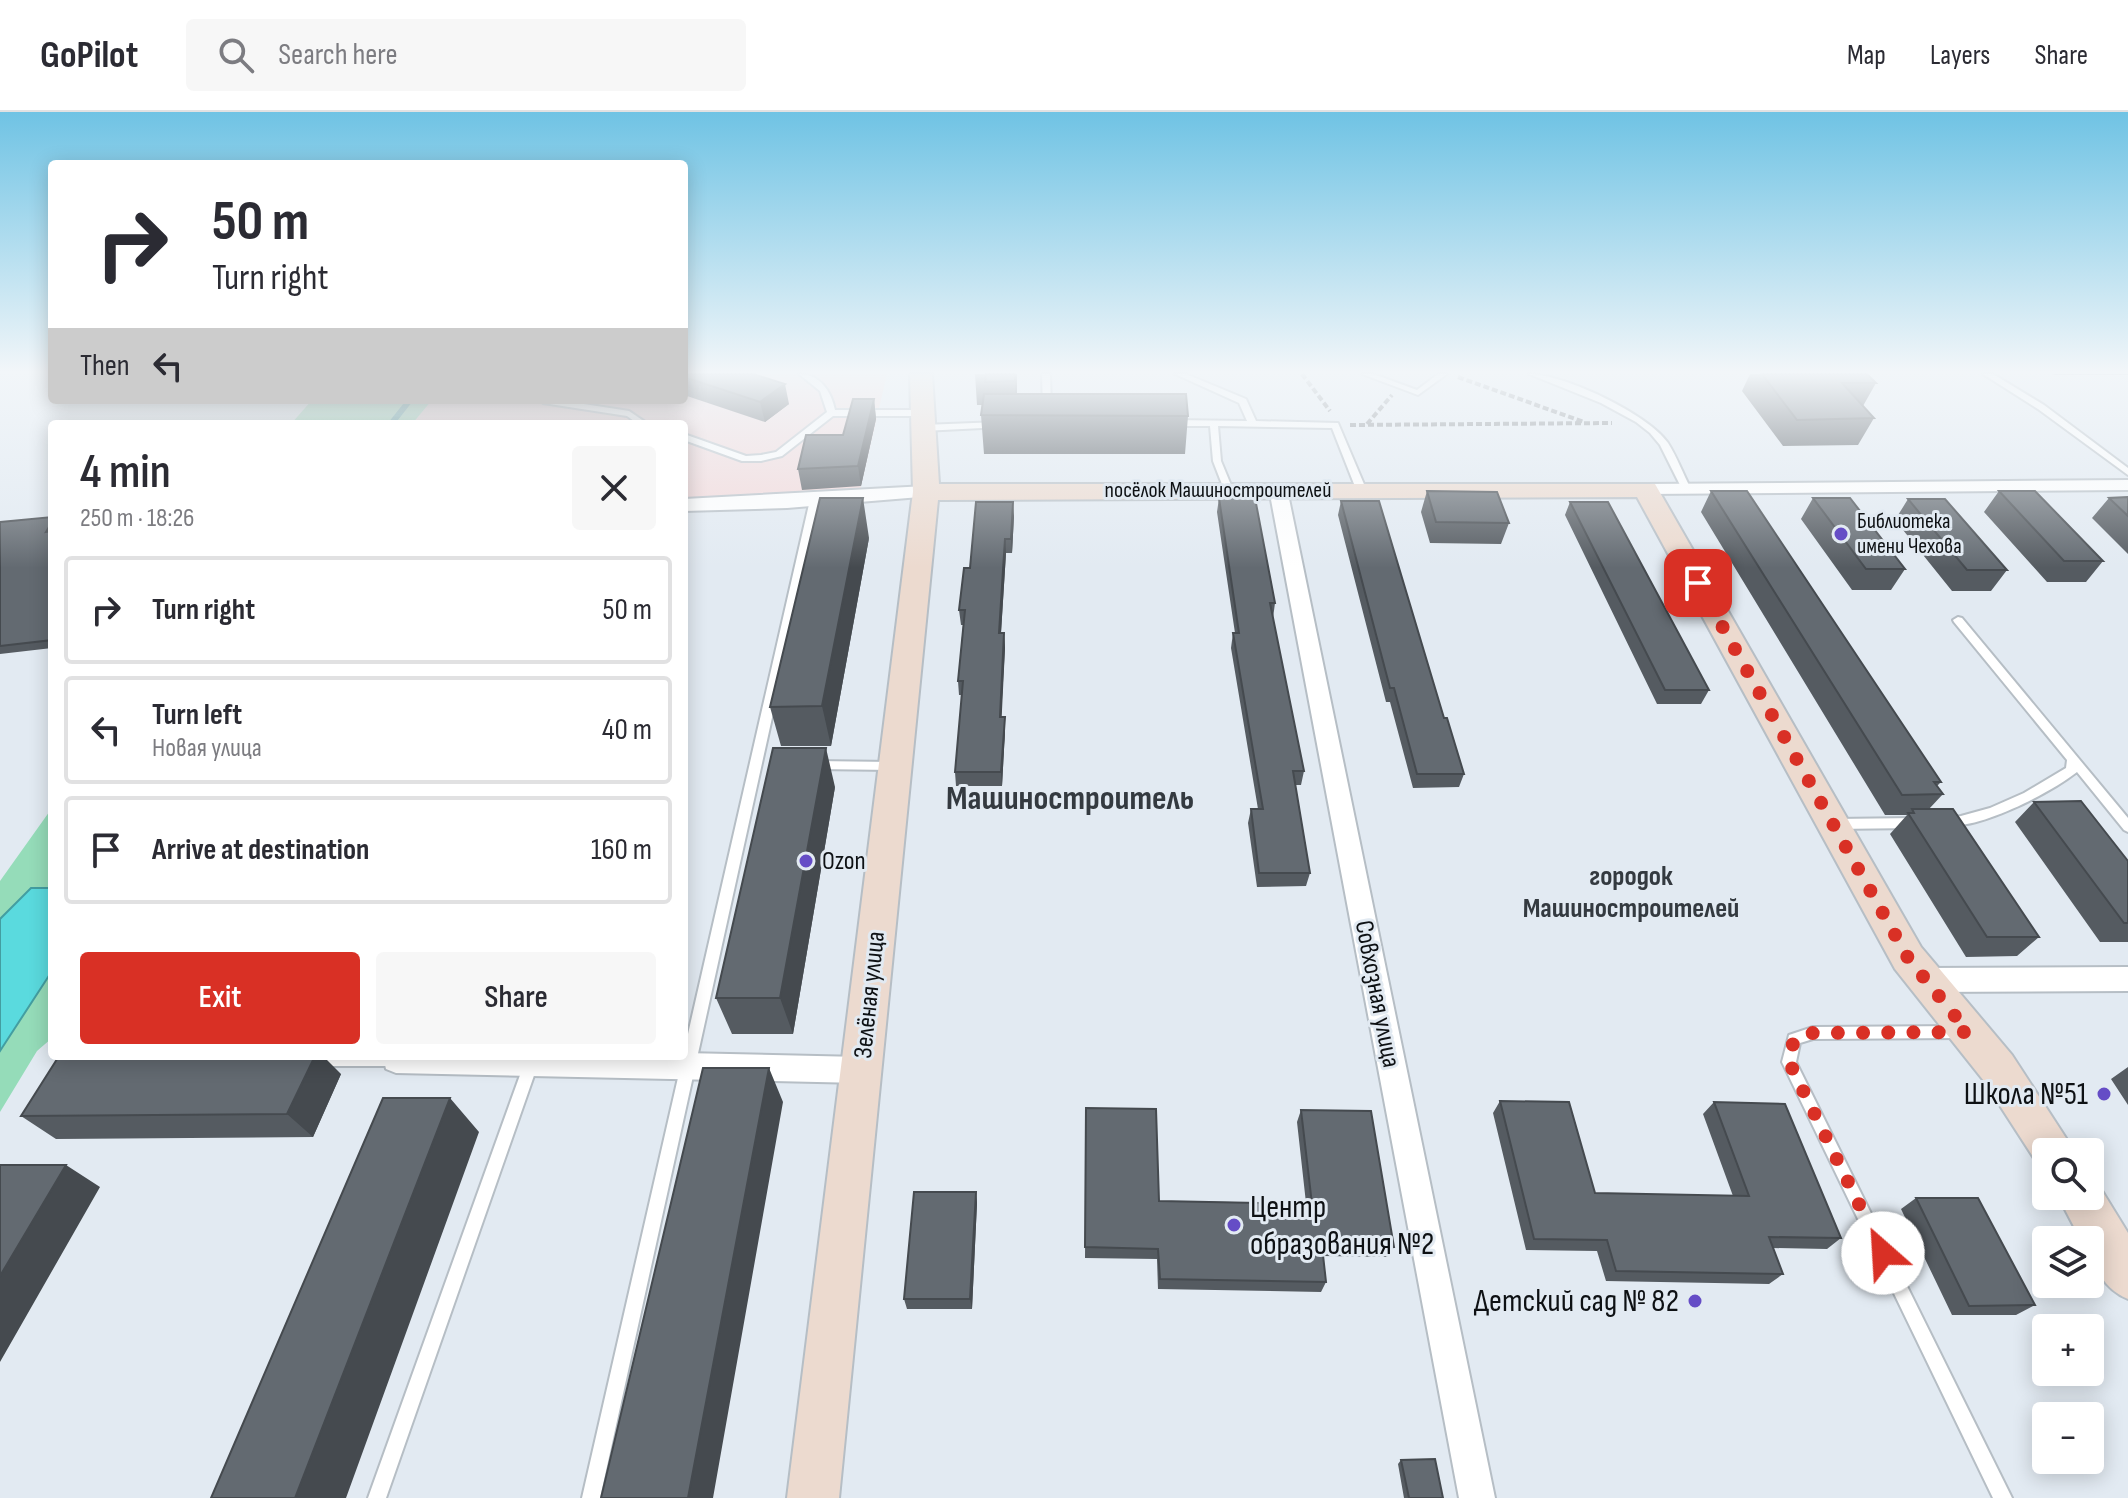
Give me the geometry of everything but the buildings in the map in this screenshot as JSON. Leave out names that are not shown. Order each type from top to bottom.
[{"type":"street","name":"Зелёная улица","points":[[813,1498],[926,492],[923,439]]},
{"type":"street","points":[[2045,1138],[1998,1068],[1908,958],[1646,489],[2128,485]]},
{"type":"street","name":"Совхозная улица","points":[[1278,489],[1477,1498]]},
{"type":"street","name":"посёлок Машиностроителей","points":[[926,492],[1646,489]]},
{"type":"street","points":[[688,505],[926,492]]},
{"type":"street","points":[[1924,980],[2128,979]]},
{"type":"street","points":[[450,1060],[861,1070]]},
{"type":"street","points":[[2088,1210],[2128,1276]]},
{"type":"lane","points":[[689,439],[745,459],[779,454],[798,439]]},
{"type":"lane","points":[[1215,439],[1217,461],[1228,490]]},
{"type":"lane","points":[[1341,439],[1361,489]]},
{"type":"lane","points":[[1660,439],[1686,489]]},
{"type":"lane","points":[[2083,439],[2128,472]]},
{"type":"lane","points":[[688,1059],[762,764],[815,500]]},
{"type":"lane","points":[[1958,620],[2128,827]]},
{"type":"lane","points":[[1831,824],[1964,822],[1985,816],[2058,779],[2072,770],[2073,759]]},
{"type":"lane","points":[[798,765],[895,766]]},
{"type":"lane","points":[[1968,1032],[1813,1033],[1794,1039],[1789,1062],[2003,1498]]},
{"type":"lane","points":[[294,1061],[328,1060]]},
{"type":"lane","points":[[591,1498],[688,1060]]},
{"type":"lane","points":[[377,1498],[531,1063]]},
{"type":"shaded area","points":[[688,439],[872,439],[860,490],[688,499]]},
{"type":"green space","points":[[48,814],[48,1041],[37,1051],[0,1112],[0,881]]},
{"type":"water","points":[[31,888],[48,888],[48,977],[0,1051],[0,919]]},
{"type":"place","name":"Библиотека имени Чехова","points":[[1841,534]]},
{"type":"place","name":"Ozon","points":[[806,861]]},
{"type":"place","name":"Школа №51","points":[[2104,1094]]},
{"type":"place","name":"Центр образования №2","points":[[1234,1225]]},
{"type":"place","name":"Детский сад № 82","points":[[1695,1301]]},
{"type":"district","name":"Машиностроитель","points":[[1070,798]]},
{"type":"district","name":"городок Машиностроителей","points":[[1631,892]]},
{"type":"route","points":[[1698,583],[1908,958],[1968,1032],[1813,1033],[1794,1039],[1789,1062],[1883,1253]]}]
